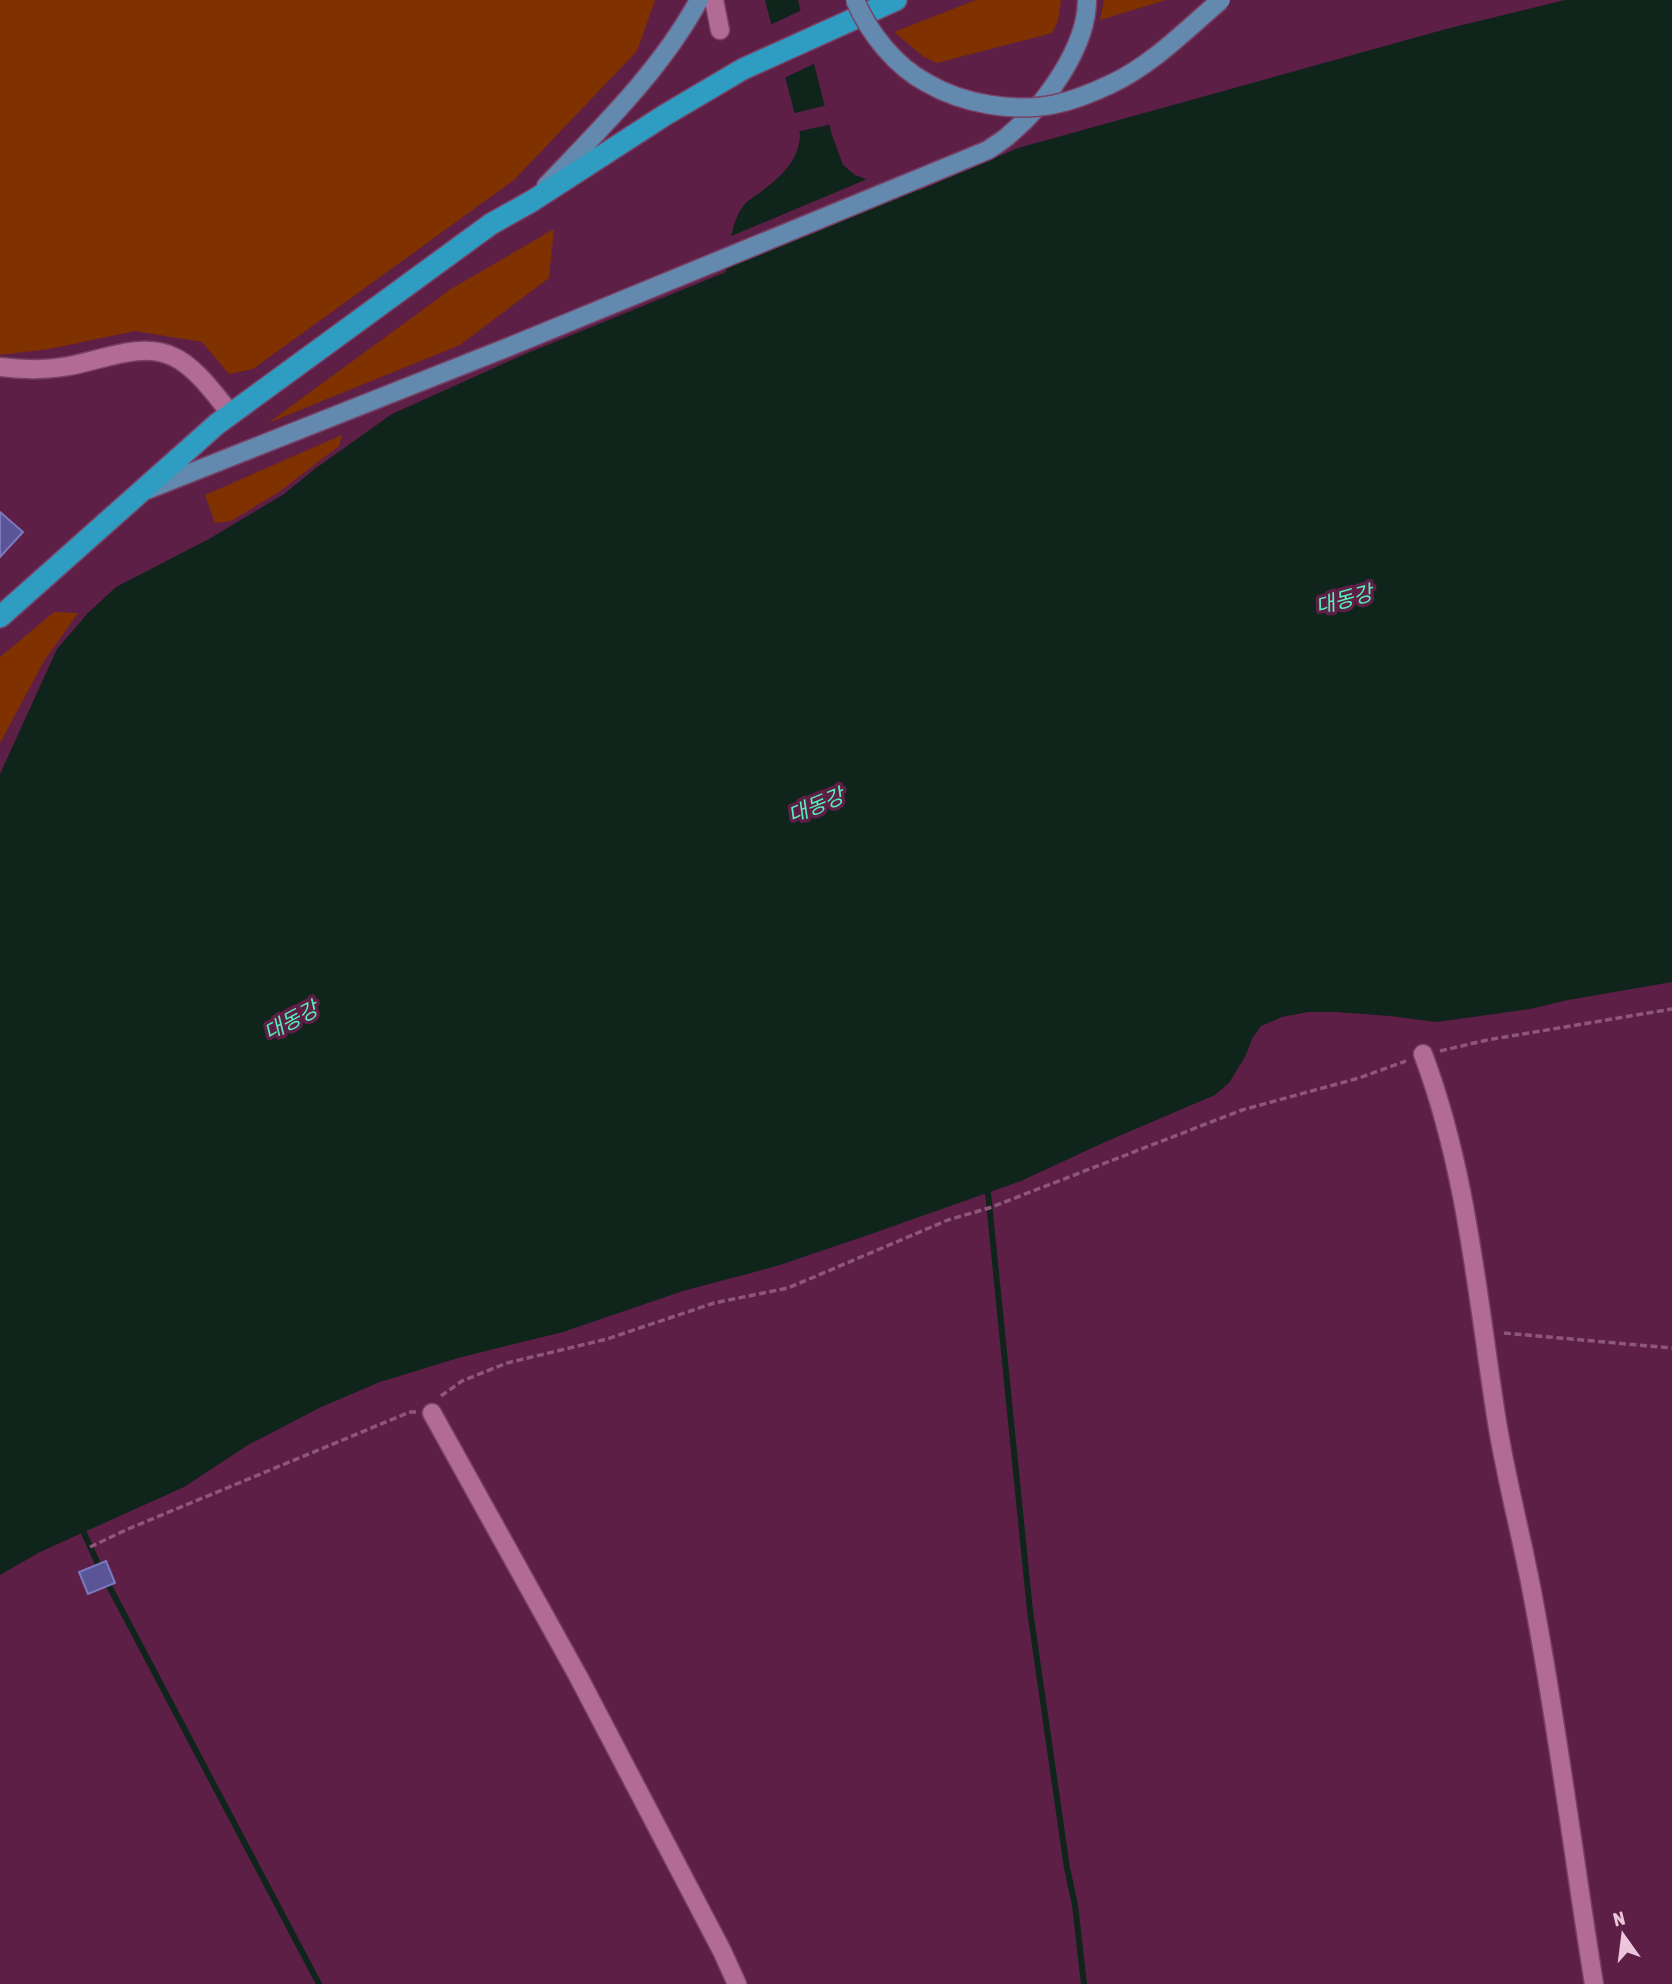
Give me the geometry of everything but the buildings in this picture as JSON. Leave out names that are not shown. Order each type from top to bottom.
[{"type":"highway","points":[[0,617],[224,419],[492,225],[664,115],[743,69],[896,0]]},
{"type":"main road","points":[[532,201],[623,103],[676,38],[699,0]]},
{"type":"main road","points":[[855,0],[878,41],[903,66],[927,83],[983,103],[1010,108],[1055,104],[1114,83],[1153,57],[1221,0]]},
{"type":"main road","points":[[140,493],[511,346],[988,150],[1010,135],[1044,100],[1077,46],[1087,0]]},
{"type":"street","points":[[714,0],[720,30]]},
{"type":"street","points":[[0,367],[47,369],[127,352],[160,353],[175,357],[193,370],[224,419]]},
{"type":"street","points":[[1423,1054],[1437,1092],[1457,1167],[1471,1238],[1501,1443],[1539,1633],[1594,1984]]},
{"type":"street","points":[[432,1413],[578,1676],[737,1984]]},
{"type":"path","points":[[441,1396],[462,1381],[507,1363],[607,1339],[714,1304],[788,1288],[948,1220],[989,1208],[1242,1110],[1359,1078],[1423,1054],[1487,1040],[1672,1009]]},
{"type":"path","points":[[1484,1332],[1672,1348]]},
{"type":"path","points":[[90,1547],[410,1412],[432,1413]]},
{"type":"shaded area","points":[[0,0],[655,0],[637,51],[514,180],[253,369],[229,374],[202,342],[135,331],[49,349],[0,355]]},
{"type":"shaded area","points":[[976,0],[1061,0],[1058,21],[1052,33],[937,63],[924,57],[894,32]]},
{"type":"shaded area","points":[[1104,0],[1166,0],[1100,20]]},
{"type":"shaded area","points":[[554,229],[549,278],[460,345],[268,423],[451,289]]},
{"type":"shaded area","points":[[342,435],[339,446],[279,492],[231,521],[215,523],[205,495]]},
{"type":"shaded area","points":[[54,612],[78,613],[44,661],[0,743],[0,657]]},
{"type":"water","name":"대동강","points":[[765,0],[798,0],[832,135],[843,165],[855,175],[866,179],[920,190],[1018,148],[1446,29],[1565,0],[1672,0],[1672,982],[1530,1009],[1437,1022],[1336,1012],[1308,1012],[1282,1017],[1261,1026],[1229,1083],[1215,1095],[1021,1181],[777,1266],[683,1291],[563,1332],[458,1358],[380,1382],[321,1407],[248,1445],[184,1487],[40,1552],[0,1575],[0,774],[57,649],[88,613],[116,587],[209,539],[284,494],[392,414],[523,355],[726,272],[736,218],[748,201],[787,169],[799,144],[800,134]]},
{"type":"pier","points":[[804,9],[818,62],[782,79],[768,26]]},
{"type":"pier","points":[[828,105],[832,124],[796,132],[791,114]]},
{"type":"pier","points":[[872,177],[916,185],[723,266],[729,237]]},
{"type":"waterway","points":[[988,1193],[1030,1611],[1067,1868],[1075,1905],[1084,1984]]},
{"type":"waterway","points":[[84,1533],[98,1564]]},
{"type":"waterway","points":[[109,1586],[319,1984]]}]
